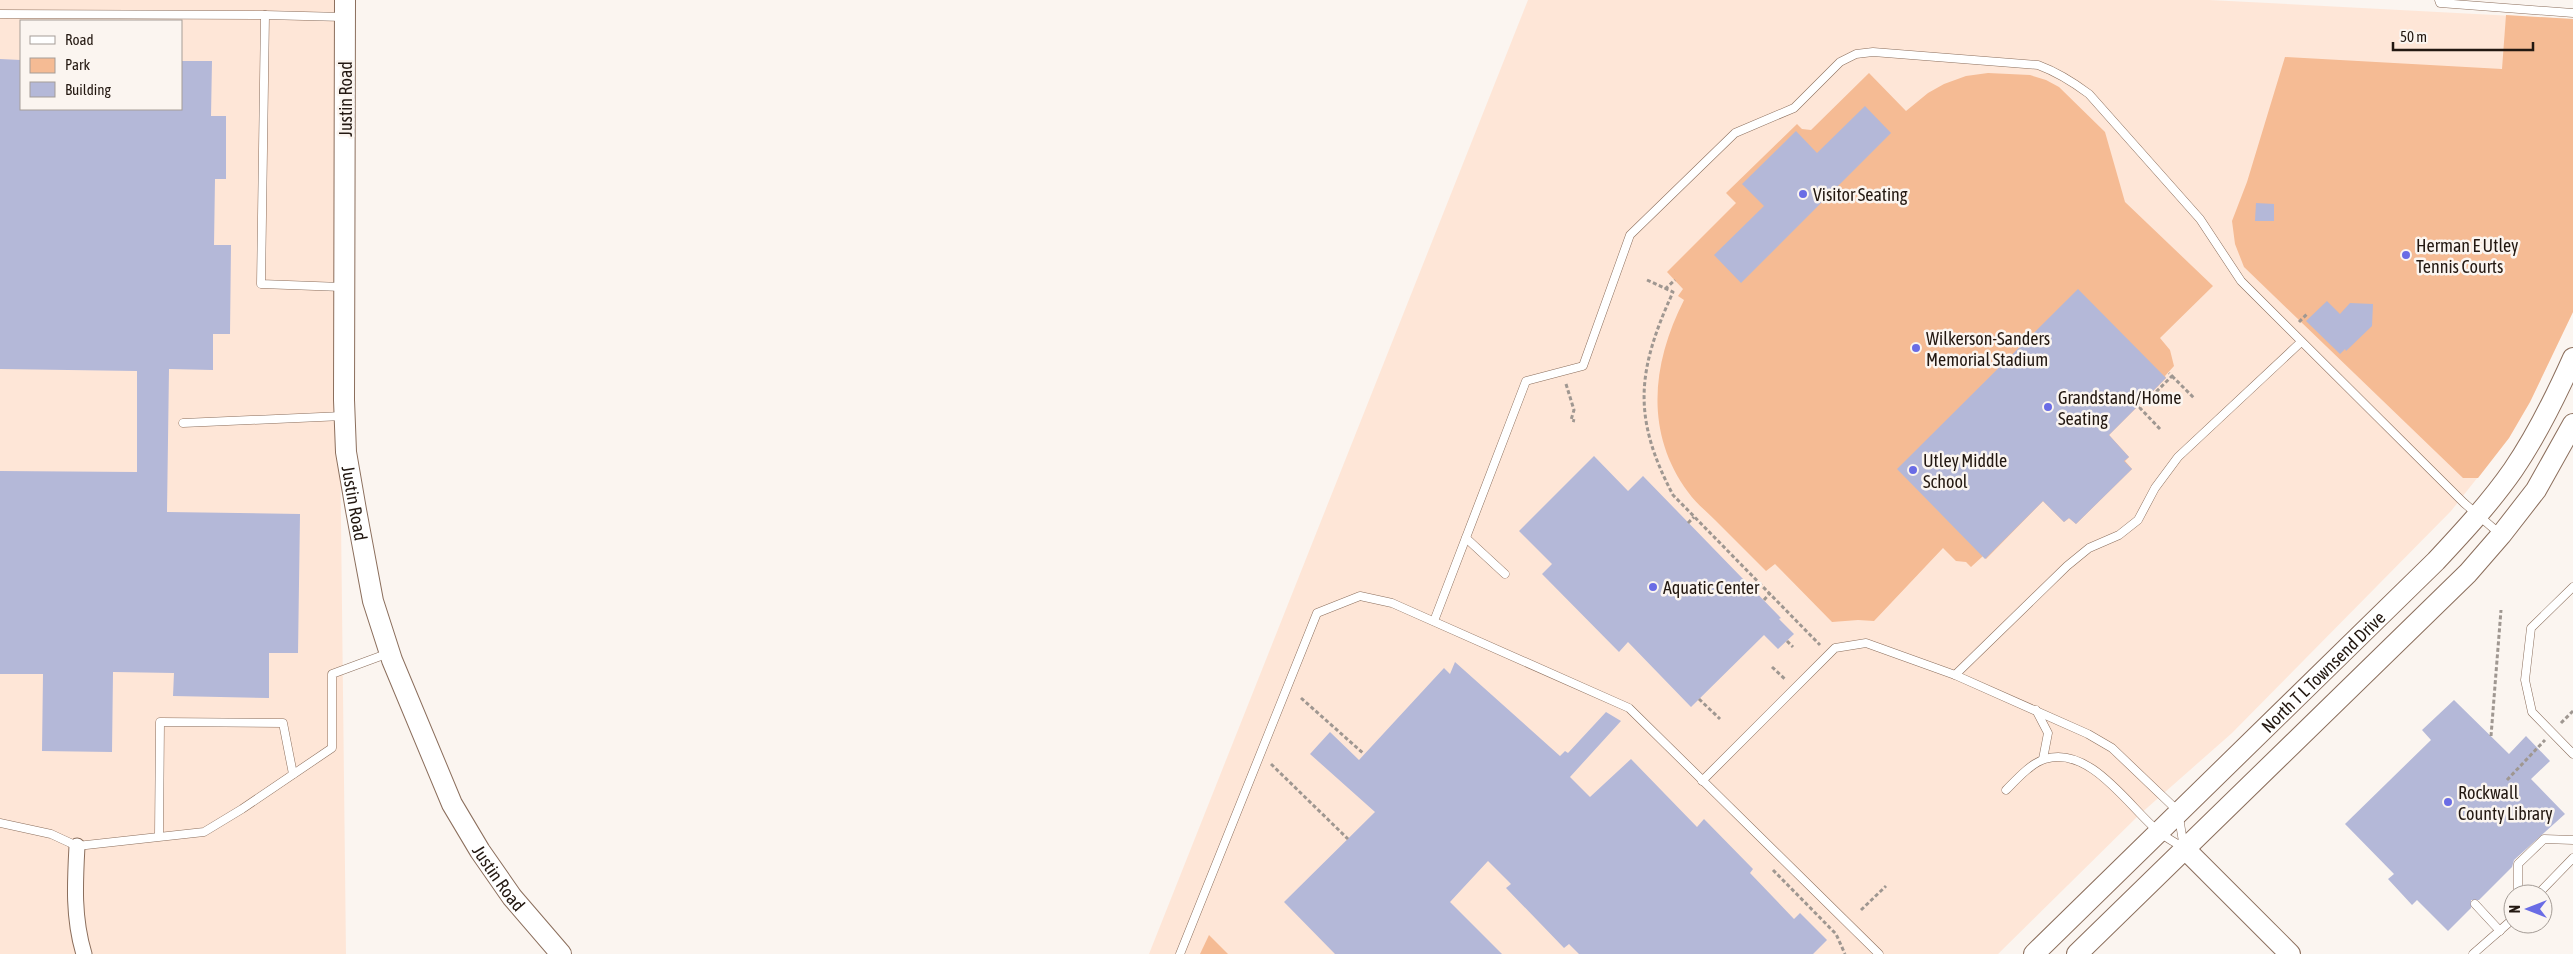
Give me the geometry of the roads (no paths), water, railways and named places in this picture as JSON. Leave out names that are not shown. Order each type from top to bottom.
[{"type":"street","name":"Justin Road","points":[[345,8],[344,288],[346,452],[373,601],[389,653],[452,804],[512,897],[561,954]]},
{"type":"street","name":"North T L Townsend Drive","points":[[2034,954],[2178,811],[2436,561],[2478,516],[2514,469],[2546,412],[2573,358]]},
{"type":"street","name":"North T L Townsend Drive","points":[[2077,954],[2468,573],[2536,490],[2573,424]]},
{"type":"street","points":[[77,846],[75,890],[77,926],[84,954]]},
{"type":"street","points":[[2184,848],[2290,954]]},
{"type":"lane","points":[[2438,0],[2440,2],[2573,13]]},
{"type":"lane","points":[[0,14],[265,15],[345,8]]},
{"type":"lane","points":[[265,15],[261,284],[344,288]]},
{"type":"lane","points":[[1434,622],[1526,381],[1583,366],[1630,235],[1735,133],[1794,108],[1840,62],[1856,54],[1872,52],[2038,65],[2058,72],[2076,84],[2089,94],[2193,212],[2227,258],[2241,281],[2478,516],[2501,535]]},
{"type":"lane","points":[[1955,675],[2067,566],[2089,548],[2119,535],[2138,520],[2155,488],[2178,457],[2301,342]]},
{"type":"lane","points":[[184,423],[345,416]]},
{"type":"lane","points":[[1466,538],[1504,574]]},
{"type":"lane","points":[[2573,587],[2532,628],[2525,680],[2532,712],[2573,754]]},
{"type":"lane","points":[[1180,954],[1317,613],[1360,596],[1392,603],[1629,708],[1879,954]]},
{"type":"lane","points":[[1702,781],[1835,648],[1866,643],[1955,675],[2088,734],[2112,748],[2178,811],[2184,848]]},
{"type":"lane","points":[[0,823],[52,834],[77,846],[204,832],[242,809],[332,748],[332,674],[389,653]]},
{"type":"lane","points":[[2036,710],[2048,732],[2043,759]]},
{"type":"lane","points":[[159,836],[160,722],[283,723],[293,774]]},
{"type":"lane","points":[[2006,790],[2043,759],[2058,756],[2088,767],[2114,786],[2158,831],[2184,848]]},
{"type":"lane","points":[[2518,884],[2518,864],[2544,839],[2573,840]]},
{"type":"lane","points":[[2548,884],[2573,858]]},
{"type":"lane","points":[[2475,904],[2500,931]]},
{"type":"lane","points":[[2473,954],[2503,928]]},
{"type":"place","name":"Visitor Seating","points":[[1803,194]]},
{"type":"place","name":"Herman E Utley Tennis Courts","points":[[2406,255]]},
{"type":"place","name":"Wilkerson-Sanders Memorial Stadium","points":[[1916,348]]},
{"type":"place","name":"Grandstand/Home Seating","points":[[2048,407]]},
{"type":"place","name":"Utley Middle School","points":[[1913,470]]},
{"type":"place","name":"Aquatic Center","points":[[1653,587]]},
{"type":"place","name":"Rockwall County Library","points":[[2448,802]]}]
